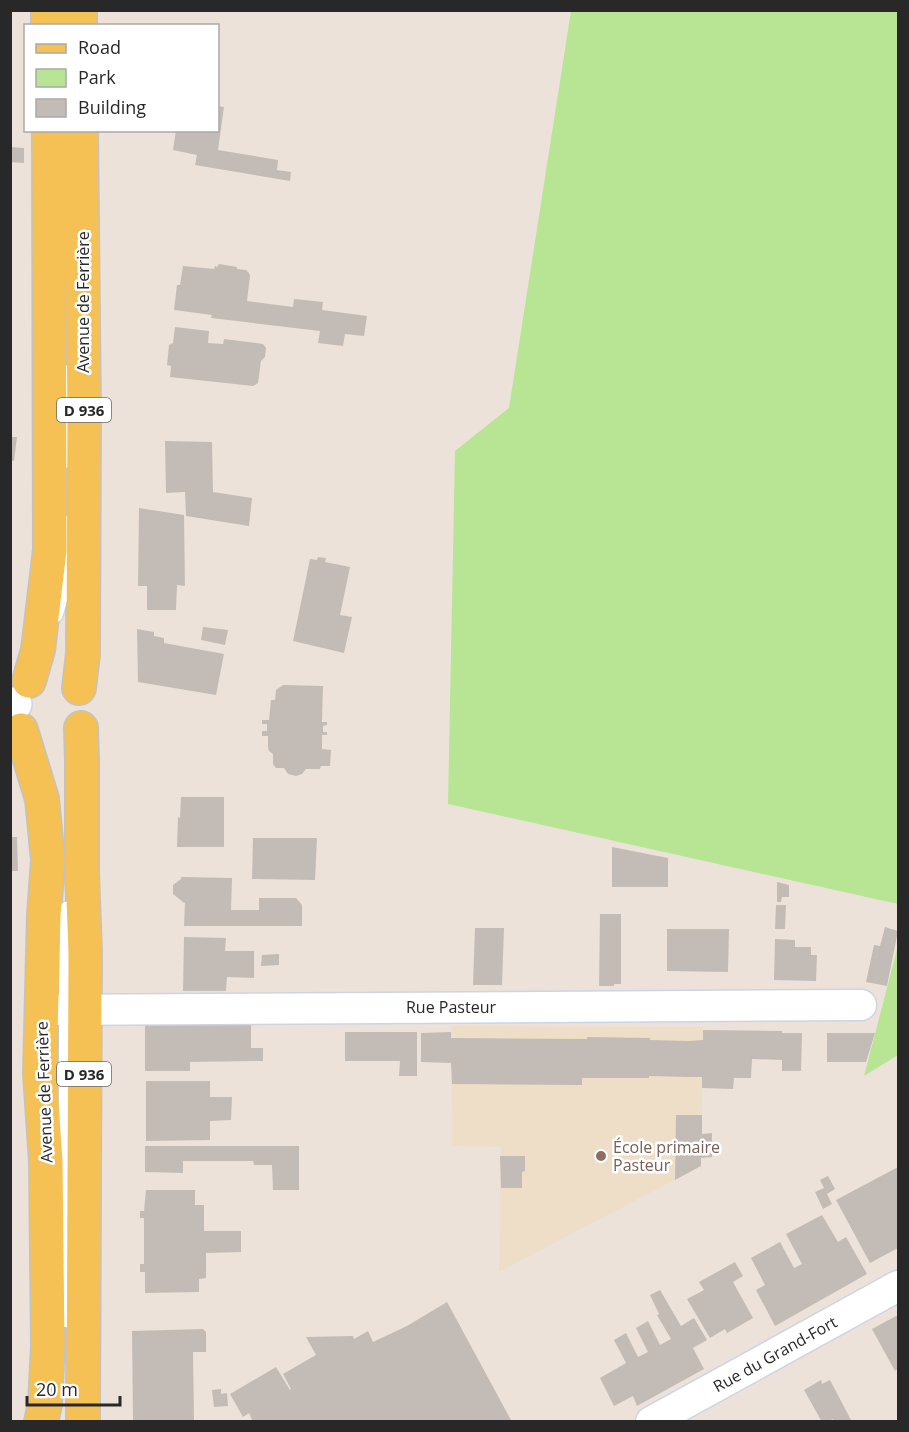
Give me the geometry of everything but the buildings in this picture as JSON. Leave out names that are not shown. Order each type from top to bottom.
[{"type":"main road","name":"Avenue de Ferrière","points":[[49,132],[50,550],[38,650],[19,705],[42,799],[48,860],[44,915],[65,1010],[83,1422]]},
{"type":"main road","name":"Avenue de Ferrière","points":[[79,688],[83,654],[84,436],[81,132]]},
{"type":"main road","points":[[61,675],[79,688],[85,708],[85,718],[72,748],[61,743],[39,744],[29,738],[19,705],[39,676],[61,675]]},
{"type":"main road","name":"Avenue de Ferrière","points":[[41,1422],[45,1404],[48,1346],[46,1162],[40,1074],[85,953],[82,761],[72,748]]},
{"type":"street","name":"Rue Pasteur","points":[[65,1010],[861,1005]]},
{"type":"street","name":"Rue du Grand-Fort","points":[[651,1422],[898,1286]]},
{"type":"lane","points":[[67,353],[68,480]]},
{"type":"lane","points":[[38,650],[52,627],[63,589],[68,514]]},
{"type":"lane","points":[[68,813],[72,748]]},
{"type":"lane","points":[[67,899],[65,1010],[67,1335]]},
{"type":"shaded area","name":"École primaire Pasteur","points":[[451,1026],[703,1027],[701,1166],[499,1272],[501,1147],[452,1146]]},
{"type":"green space","points":[[571,11],[898,11],[898,904],[448,804],[455,451],[509,408]]},
{"type":"green space","points":[[898,946],[898,1055],[864,1076]]},
{"type":"place","name":"École primaire Pasteur","points":[[601,1156]]}]
